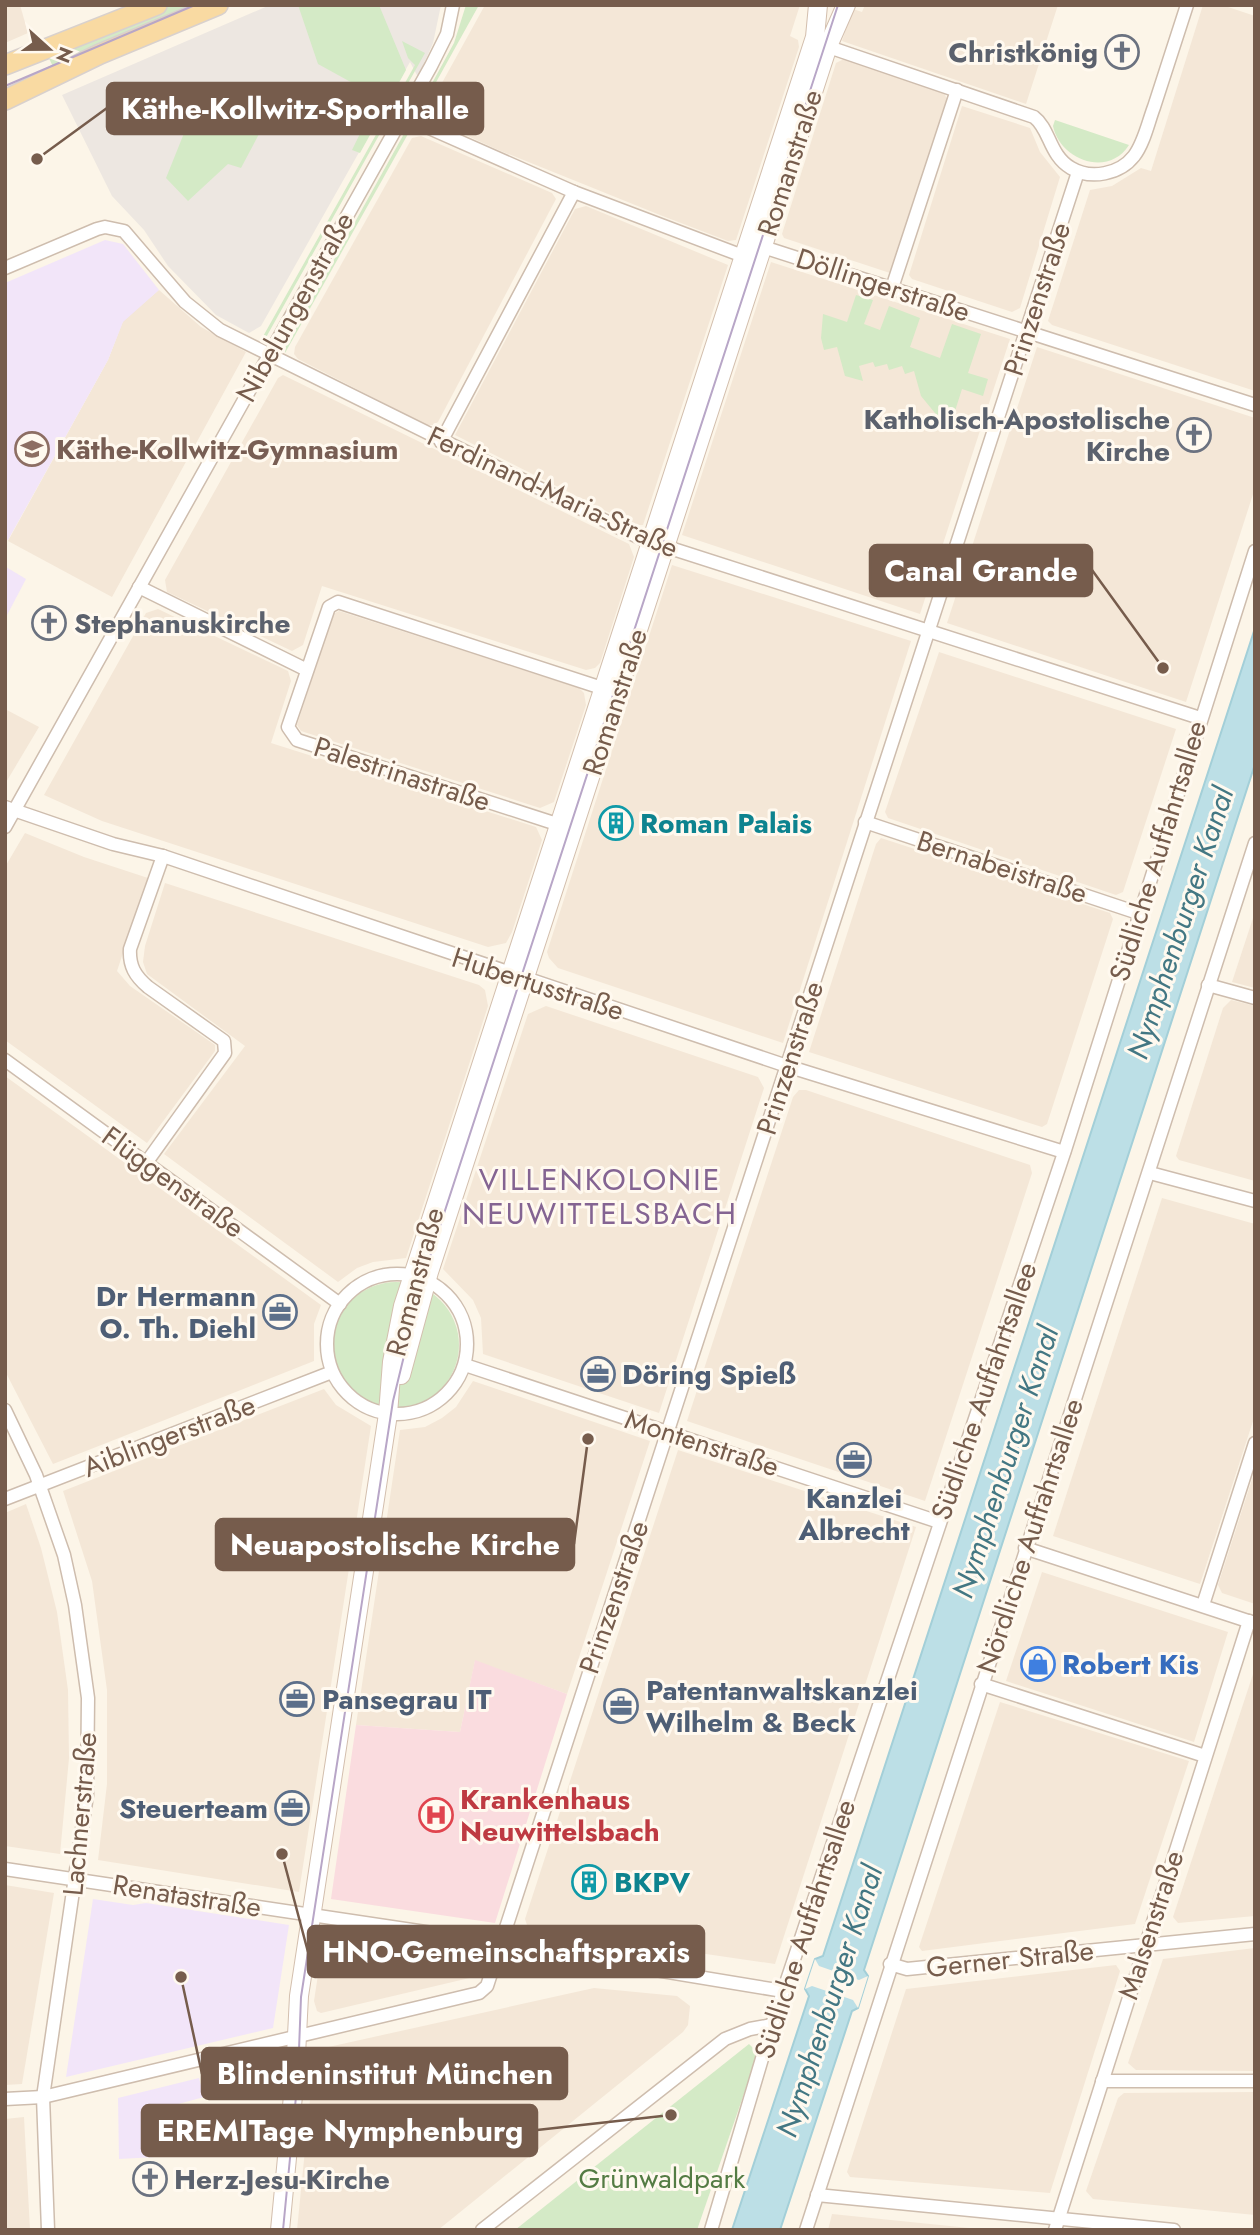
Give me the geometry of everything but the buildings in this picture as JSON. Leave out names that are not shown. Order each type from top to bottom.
[{"type":"main road","points":[[5,65],[156,5]]},
{"type":"main road","points":[[5,100],[100,54],[218,5]]},
{"type":"main road","name":"Romanstraße","points":[[280,2230],[296,2036],[311,1914],[389,1407],[400,1377],[419,1278],[658,544],[763,247],[821,44],[818,5]]},
{"type":"main road","name":"Romanstraße","points":[[658,544],[743,256],[821,44],[846,5]]},
{"type":"street","name":"Nibelungenstraße","points":[[5,827],[10,808],[139,587],[447,34],[453,5]]},
{"type":"street","points":[[821,44],[1034,117],[1039,121],[1052,150],[1078,172],[1112,171],[1122,168],[1136,154],[1187,5]]},
{"type":"street","points":[[892,288],[957,90]]},
{"type":"street","points":[[402,116],[574,192],[743,256]]},
{"type":"street","name":"Prinzenstraße","points":[[296,2036],[479,1993],[487,1986],[1078,172]]},
{"type":"street","points":[[441,442],[574,192]]},
{"type":"street","name":"Ferdinand-Maria-Straße","points":[[5,268],[97,229],[115,228],[132,237],[159,274],[203,318],[268,356],[441,442],[658,544],[1200,718]]},
{"type":"street","name":"Döllingerstraße","points":[[743,256],[763,247],[1255,405]]},
{"type":"street","name":"Südliche Auffahrtsallee","points":[[711,2230],[772,2025],[1064,1152],[1255,551]]},
{"type":"street","points":[[139,587],[307,670]]},
{"type":"street","name":"Palestrinastraße","points":[[566,827],[297,740],[288,727],[329,607],[341,601],[610,691]]},
{"type":"street","name":"Hubertusstraße","points":[[10,808],[113,844],[163,856],[787,1066],[1064,1152]]},
{"type":"street","name":"Bernabeistraße","points":[[865,822],[1138,913]]},
{"type":"street","name":"Nördliche Auffahrtsallee","points":[[806,2230],[1255,843]]},
{"type":"street","points":[[146,1163],[225,1053],[226,1046],[224,1041],[148,987],[138,978],[130,960],[136,929],[163,856]]},
{"type":"street","points":[[1208,985],[1255,998]]},
{"type":"street","name":"Flüggenstraße","points":[[5,1060],[340,1304]]},
{"type":"street","points":[[1150,1173],[1255,1201]]},
{"type":"street","points":[[395,1273],[419,1278],[446,1293],[461,1314],[467,1339],[465,1365],[453,1387],[435,1404],[412,1413],[358,1403],[343,1389],[332,1372],[327,1337],[340,1304],[369,1279],[395,1273]]},
{"type":"street","name":"Montenstraße","points":[[465,1365],[939,1522]]},
{"type":"street","name":"Aiblingerstraße","points":[[5,1499],[332,1372]]},
{"type":"street","name":"Lachnerstraße","points":[[5,1410],[40,1486],[64,1555],[87,1681],[88,1795],[43,2097],[48,2230]]},
{"type":"street","points":[[1203,1605],[1255,1443]]},
{"type":"street","points":[[1025,1548],[1252,1622]]},
{"type":"street","name":"Malsenstraße","points":[[1056,2224],[1205,1756],[1252,1622]]},
{"type":"street","points":[[981,1684],[1205,1756]]},
{"type":"street","name":"Renatastraße","points":[[5,1869],[501,1944],[783,1992]]},
{"type":"street","name":"Gerner Straße","points":[[890,1965],[907,1969],[1255,1934]]},
{"type":"street","points":[[482,2230],[725,2039],[750,2029],[772,2025]]},
{"type":"street","points":[[5,2099],[43,2097],[296,2036]]},
{"type":"street","points":[[1102,2081],[1255,2081]]},
{"type":"street","points":[[817,2195],[1056,2224],[1174,2230]]},
{"type":"shaded area","points":[[5,5],[20,5],[28,33],[5,43]]},
{"type":"shaded area","points":[[270,5],[441,5],[433,43],[418,77],[410,62],[261,326],[249,333],[216,315],[168,266],[144,230],[112,196],[62,95]]},
{"type":"shaded area","points":[[485,5],[800,5],[790,36],[798,40],[799,47],[736,240],[728,241],[660,215],[496,149],[431,119],[427,110]]},
{"type":"shaded area","points":[[865,5],[1058,5],[1026,104],[842,41],[853,9],[862,12]]},
{"type":"shaded area","points":[[1203,5],[1222,5],[1255,16],[1255,391],[1052,325],[1048,321],[1090,190],[1112,186],[1141,168],[1151,171]]},
{"type":"shaded area","points":[[844,59],[944,93],[947,99],[890,273],[784,238],[782,234],[836,63]]},
{"type":"shaded area","points":[[962,106],[1030,128],[1040,152],[1060,177],[1020,308],[1012,312],[912,279],[909,275]]},
{"type":"shaded area","points":[[421,136],[552,193],[556,199],[438,422],[433,425],[427,425],[298,359],[294,354],[295,347],[412,138]]},
{"type":"shaded area","points":[[586,206],[728,265],[643,525],[634,525],[455,435],[575,209]]},
{"type":"shaded area","points":[[105,240],[123,244],[159,290],[123,322],[108,360],[8,540],[5,539],[5,283]]},
{"type":"shaded area","points":[[771,262],[1010,339],[920,614],[682,535]]},
{"type":"shaded area","points":[[159,290],[201,327],[246,352],[112,597],[8,541],[108,360],[123,321]]},
{"type":"shaded area","points":[[1037,347],[1255,418],[1255,488],[1186,702],[947,623]]},
{"type":"shaded area","points":[[283,375],[629,544],[634,557],[600,663],[595,668],[586,670],[322,586],[303,645],[292,651],[167,592],[165,580],[278,378]]},
{"type":"shaded area","points":[[672,565],[911,641],[783,1043],[558,968],[547,952]]},
{"type":"shaded area","points":[[5,568],[26,579],[5,619]]},
{"type":"shaded area","points":[[158,609],[288,671],[291,681],[271,743],[536,827],[542,840],[506,943],[488,947],[102,821],[44,795],[146,613]]},
{"type":"shaded area","points":[[339,611],[579,688],[584,693],[586,705],[554,802],[540,808],[301,731],[297,725],[333,614]]},
{"type":"shaded area","points":[[939,652],[1176,729],[1123,892],[1116,895],[888,818],[885,812]]},
{"type":"shaded area","points":[[5,709],[39,727],[5,784]]},
{"type":"shaded area","points":[[25,833],[84,857],[148,878],[117,971],[130,986],[215,1045],[215,1051],[147,1143],[5,1040],[5,867]]},
{"type":"shaded area","points":[[881,838],[1110,913],[1113,919],[1047,1124],[1042,1127],[809,1052],[876,844]]},
{"type":"shaded area","points":[[165,883],[479,985],[485,990],[488,1006],[406,1258],[373,1262],[357,1268],[338,1282],[164,1154],[245,1046],[147,974],[143,962],[145,946]]},
{"type":"shaded area","points":[[1255,912],[1255,988],[1232,982]]},
{"type":"shaded area","points":[[1231,1000],[1255,1006],[1255,1181],[1179,1160],[1176,1156],[1223,1008]]},
{"type":"shaded area","points":[[546,1006],[758,1077],[764,1088],[659,1413],[483,1354],[481,1318],[473,1300],[443,1269],[528,1014]]},
{"type":"shaded area","points":[[5,1076],[321,1305],[314,1324],[314,1361],[53,1464],[5,1371]]},
{"type":"shaded area","points":[[799,1090],[806,1090],[1030,1165],[1032,1173],[925,1501],[687,1421],[793,1097]]},
{"type":"shaded area","points":[[1162,1198],[1255,1224],[1255,1415],[1200,1584],[1053,1536]]},
{"type":"shaded area","points":[[473,1381],[650,1441],[567,1694],[475,1661],[460,1732],[356,1725],[400,1430],[425,1427],[442,1418],[456,1407]]},
{"type":"shaded area","points":[[324,1389],[336,1405],[371,1426],[299,1892],[98,1860],[107,1784],[107,1690],[92,1581],[63,1491]]},
{"type":"shaded area","points":[[678,1450],[916,1527],[775,1964],[528,1928],[525,1919]]},
{"type":"shaded area","points":[[1255,1470],[1255,1604],[1222,1593],[1218,1585]]},
{"type":"shaded area","points":[[26,1504],[41,1548],[57,1612],[68,1690],[69,1758],[60,1854],[5,1846],[5,1513]]},
{"type":"shaded area","points":[[1042,1572],[1228,1632],[1194,1742],[1006,1681]]},
{"type":"shaded area","name":"Krankenhaus Neuwittelsbach","points":[[475,1660],[567,1694],[495,1923],[331,1899],[356,1725],[460,1732]]},
{"type":"shaded area","points":[[1255,1668],[1255,1916],[1178,1923],[1173,1917]]},
{"type":"shaded area","points":[[1000,1702],[1189,1761],[1135,1924],[922,1951],[919,1947]]},
{"type":"shaded area","points":[[5,1885],[54,1893],[22,2084],[5,2085]]},
{"type":"shaded area","points":[[93,1899],[133,1905],[146,1903],[289,1925],[273,2028],[66,2077]]},
{"type":"shaded area","points":[[324,1935],[484,1959],[478,1976],[321,2013],[317,2011],[314,2001]]},
{"type":"shaded area","points":[[1255,1948],[1255,2071],[1136,2070],[1128,2063],[1163,1959]]},
{"type":"shaded area","points":[[1116,1965],[1120,1971],[1050,2193],[850,2177],[847,2172],[906,1989]]},
{"type":"shaded area","points":[[594,1988],[677,1996],[690,2006],[688,2025],[683,2032],[438,2230],[297,2230],[315,2050]]},
{"type":"shaded area","points":[[199,2078],[204,2097],[171,2106],[174,2156],[119,2159],[118,2098]]},
{"type":"shaded area","points":[[1255,2092],[1255,2215],[1093,2199],[1086,2191],[1118,2098],[1124,2093]]},
{"type":"shaded area","points":[[24,2117],[30,2230],[5,2230],[5,2119]]},
{"type":"shaded area","points":[[832,2214],[989,2230],[828,2230]]},
{"type":"green space","points":[[171,5],[201,5],[55,71],[47,54]]},
{"type":"green space","points":[[298,5],[379,5],[406,70],[360,153],[352,150],[378,97],[318,64]]},
{"type":"green space","points":[[466,5],[479,5],[420,111],[418,109],[454,43]]},
{"type":"green space","points":[[402,41],[425,53],[264,341],[261,340],[415,65],[408,58]]},
{"type":"green space","points":[[201,91],[268,117],[241,168],[228,164],[188,201],[166,178]]},
{"type":"green space","points":[[1055,120],[1129,145],[1120,155],[1109,161],[1086,161],[1075,156],[1057,138],[1053,126]]},
{"type":"green space","points":[[405,132],[408,134],[285,353],[285,348]]},
{"type":"green space","points":[[856,295],[873,300],[864,324],[880,330],[889,306],[920,318],[910,347],[940,358],[952,324],[981,334],[968,373],[988,379],[983,396],[962,389],[949,430],[921,396],[914,371],[905,374],[902,366],[889,370],[887,364],[875,367],[873,362],[859,366],[863,381],[845,376],[837,347],[824,350],[821,338],[823,314],[847,322]]},
{"type":"green space","points":[[396,1282],[420,1287],[441,1300],[454,1321],[459,1345],[454,1369],[441,1390],[420,1403],[396,1408],[372,1403],[351,1390],[338,1369],[333,1345],[338,1321],[351,1300],[372,1287]]},
{"type":"green space","name":"Grünwaldpark","points":[[749,2044],[758,2053],[697,2230],[515,2230]]},
{"type":"water","name":"Nymphenburger Kanal","points":[[1255,628],[1255,764],[864,1970],[868,1976],[858,2008],[852,2011],[780,2230],[732,2230],[809,1996],[805,1989],[815,1959],[823,1956]]},
{"type":"pier","points":[[815,1959],[819,1966],[859,1980],[868,1976],[858,2008],[853,2000],[812,1986],[805,1989]]},
{"type":"tram line","points":[[5,86],[195,5]]},
{"type":"tram line","points":[[283,2230],[298,2076],[301,1997],[393,1401],[423,1278],[838,5]]},
{"type":"place","name":"Christkönig","points":[[1122,52]]},
{"type":"place","name":"Käthe-Kollwitz-Sporthalle","points":[[37,159]]},
{"type":"place","name":"Katholisch-Apostolische Kirche","points":[[1194,435]]},
{"type":"place","name":"Käthe-Kollwitz-Gymnasium","points":[[32,449]]},
{"type":"place","name":"Stephanuskirche","points":[[49,623]]},
{"type":"place","name":"Canal Grande","points":[[1163,668]]},
{"type":"place","name":"Roman Palais","points":[[616,823]]},
{"type":"place","name":"Dr Hermann O. Th. Diehl","points":[[280,1312]]},
{"type":"place","name":"Döring Spieß","points":[[598,1374]]},
{"type":"place","name":"Neuapostolische Kirche","points":[[588,1439]]},
{"type":"place","name":"Kanzlei Albrecht","points":[[854,1460]]},
{"type":"place","name":"Robert Kis","points":[[1038,1664]]},
{"type":"place","name":"Pansegrau IT","points":[[297,1699]]},
{"type":"place","name":"Patentanwaltskanzlei Wilhelm & Beck","points":[[621,1706]]},
{"type":"place","name":"Steuerteam","points":[[292,1808]]},
{"type":"place","name":"Krankenhaus Neuwittelsbach","points":[[436,1815]]},
{"type":"place","name":"HNO-Gemeinschaftspraxis","points":[[282,1854]]},
{"type":"place","name":"BKPV","points":[[589,1882]]},
{"type":"place","name":"Blindeninstitut München","points":[[181,1977]]},
{"type":"place","name":"EREMITage Nymphenburg","points":[[671,2115]]},
{"type":"place","name":"Herz-Jesu-Kirche","points":[[150,2179]]},
{"type":"district","name":"VILLENKOLONIE NEUWITTELSBACH","points":[[600,1196]]}]
